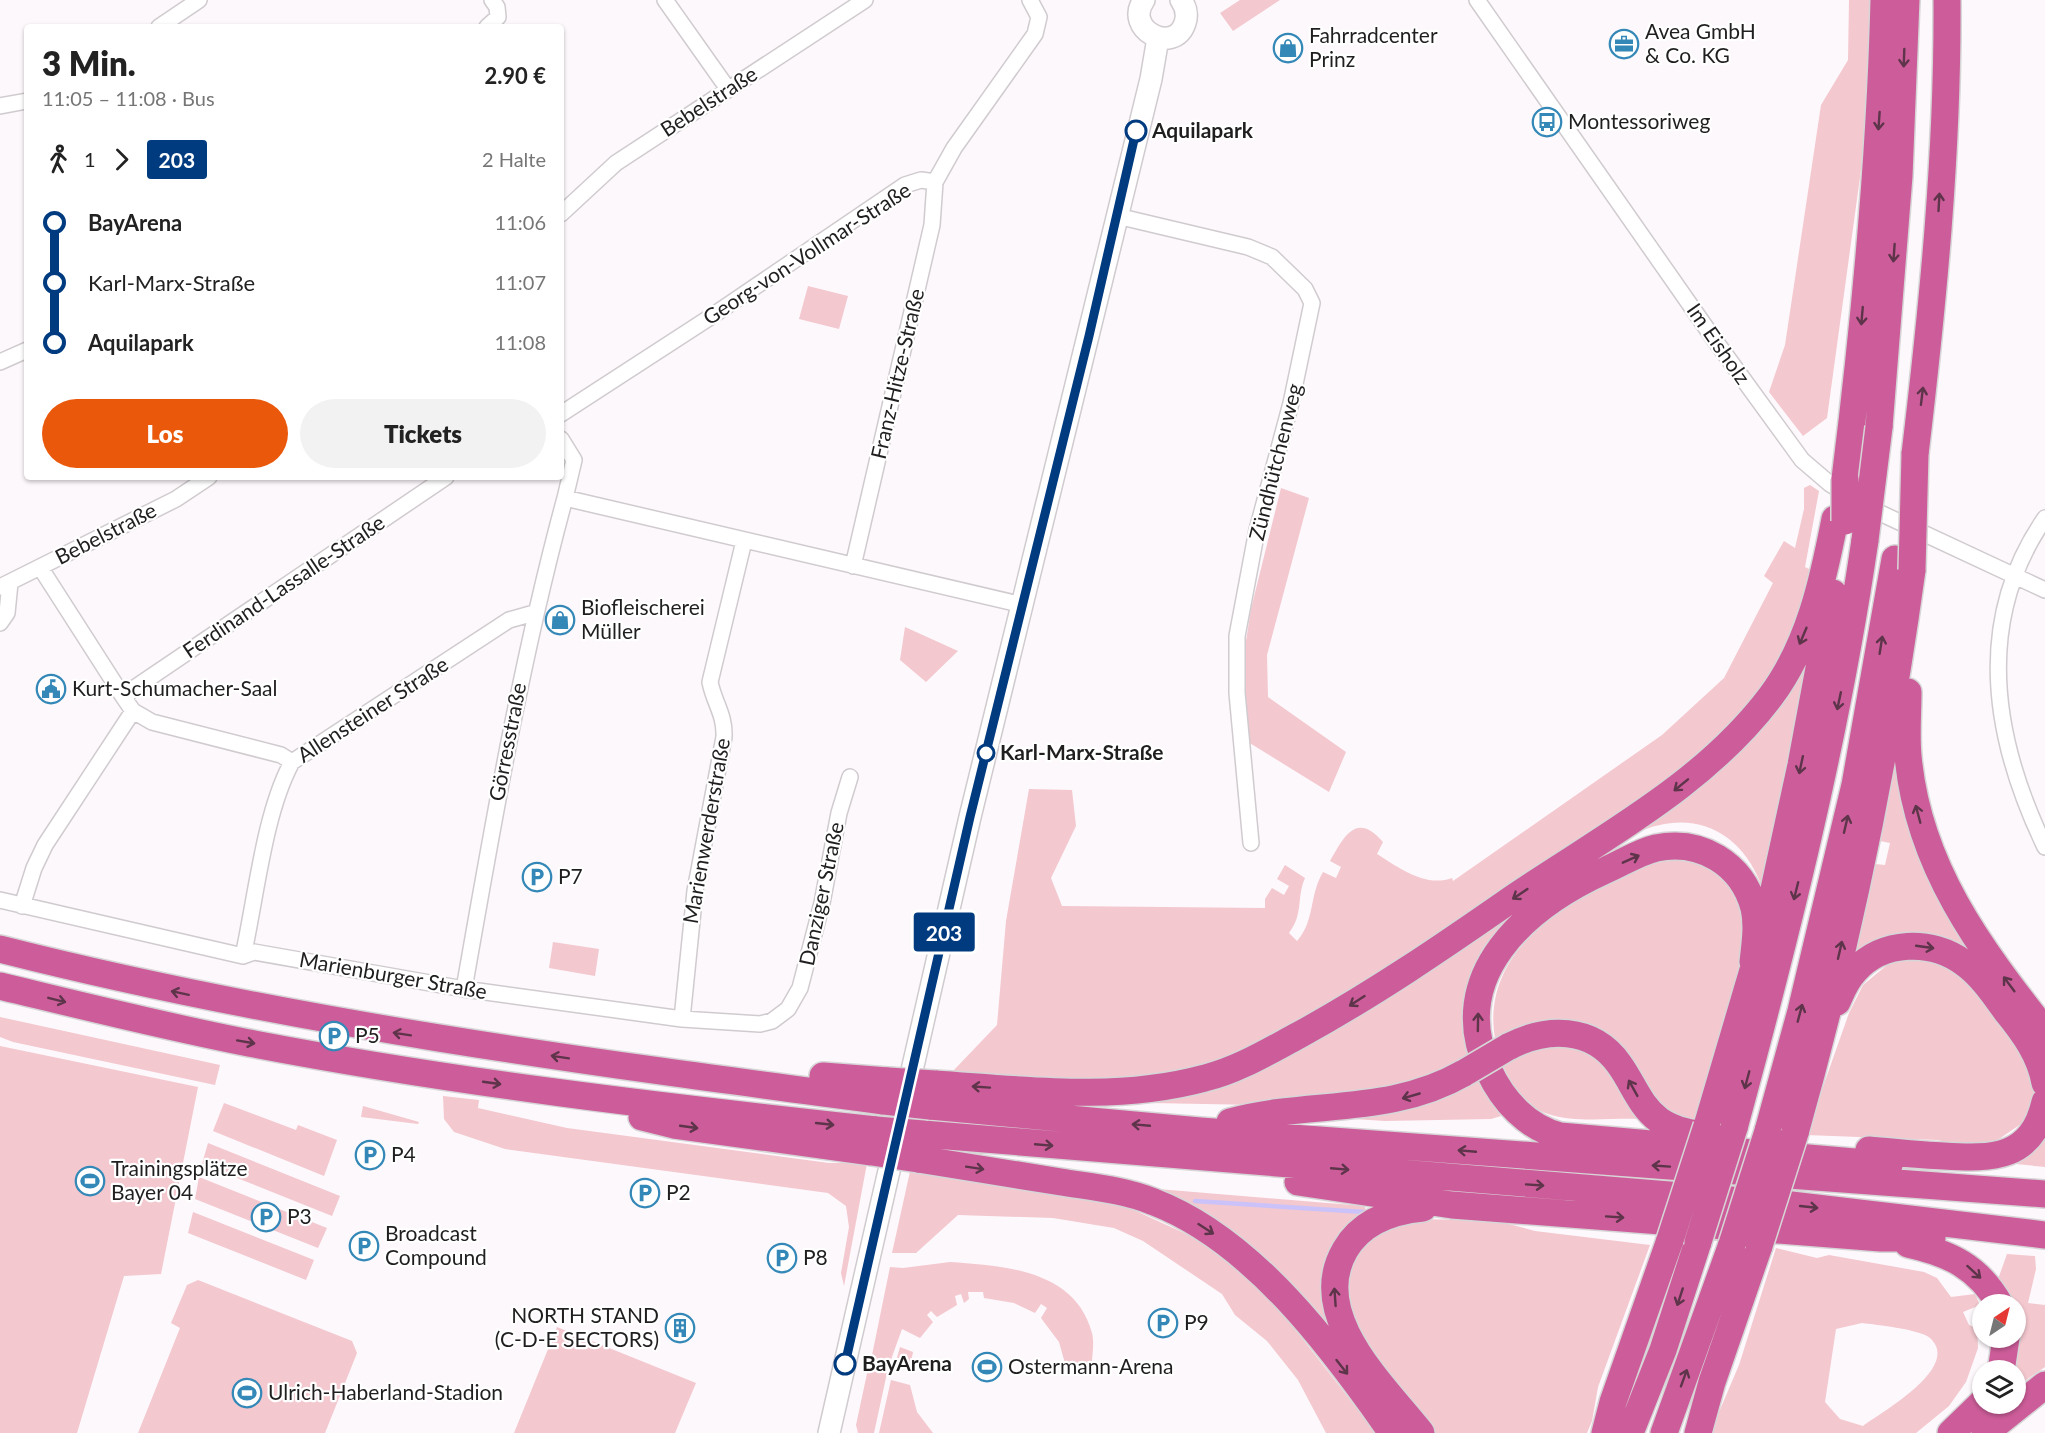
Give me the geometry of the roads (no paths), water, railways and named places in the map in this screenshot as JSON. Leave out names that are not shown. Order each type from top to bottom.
[{"type":"highway","points":[[1605,1433],[1612,1402],[1671,1240],[1707,1126],[1753,962],[1766,926],[1802,765],[1840,520],[1852,423],[1881,93],[1884,0]]},
{"type":"highway","points":[[1630,1433],[1663,1350],[1734,1128],[1769,1000],[1825,769],[1848,653],[1865,540],[1889,326],[1899,176],[1906,0]]},
{"type":"highway","points":[[1698,1433],[1712,1382],[1795,1133],[1825,1028],[1886,740],[1915,454],[1934,302],[1943,150],[1947,0]]},
{"type":"highway","points":[[933,1095],[1102,1094],[1162,1087],[1206,1078],[1256,1059],[1337,1014],[1666,797],[1732,743],[1772,695],[1793,661],[1812,615],[1840,520]]},
{"type":"highway","points":[[1904,564],[1907,744],[1919,817],[1956,909],[1983,950],[2045,1031]]},
{"type":"highway","points":[[1664,1433],[1732,1244],[1768,1131],[1801,1011],[1855,785],[1904,564]]},
{"type":"highway","points":[[1753,962],[1756,921],[1754,907],[1741,880],[1721,859],[1697,848],[1672,846],[1654,849],[1577,883],[1545,904],[1506,939],[1487,970],[1479,996],[1478,1033],[1487,1066],[1500,1092],[1526,1119],[1547,1133],[1573,1139],[2045,1178]]},
{"type":"highway","points":[[1825,1028],[1844,986],[1861,965],[1894,948],[1911,946],[1934,948],[1960,960],[1983,982],[2032,1046],[2045,1083]]},
{"type":"highway","points":[[0,950],[237,1005],[618,1066],[933,1095],[1200,1131],[2045,1194]]},
{"type":"highway","points":[[0,986],[239,1041],[530,1089],[674,1125],[921,1146],[1094,1150],[1791,1205],[2045,1235]]},
{"type":"highway","points":[[1200,1131],[1239,1119],[1401,1099],[1444,1084],[1524,1038],[1551,1032],[1584,1037],[1600,1046],[1614,1058],[1640,1100],[1659,1119],[1690,1134],[1986,1158],[2006,1154],[2026,1140],[2039,1120],[2045,1101]]},
{"type":"highway","points":[[921,1146],[1118,1191],[1154,1202],[1198,1224],[1227,1243],[1274,1285],[1332,1354],[1392,1433]]},
{"type":"highway","points":[[1094,1150],[1159,1169],[1281,1180],[1452,1205],[1881,1238],[1931,1238],[2045,1248]]},
{"type":"highway","points":[[1421,1433],[1343,1330],[1334,1300],[1335,1274],[1347,1246],[1367,1226],[1401,1211],[1452,1205]]},
{"type":"highway","points":[[1881,1238],[1935,1251],[1965,1264],[1985,1282],[1993,1294]]},
{"type":"highway","points":[[1689,1433],[1712,1382]]},
{"type":"highway","points":[[1985,1433],[2045,1385]]},
{"type":"highway","points":[[1595,1433],[1612,1402]]},
{"type":"highway","points":[[1951,1433],[1972,1413]]},
{"type":"main road","points":[[1144,0],[1138,15],[1141,26],[1148,34],[1158,38],[1177,34],[1184,27],[1187,2]]},
{"type":"main road","points":[[829,1433],[970,817],[1151,79],[1158,38]]},
{"type":"street","points":[[163,24],[199,0]]},
{"type":"street","points":[[490,24],[498,17],[497,7],[492,0]]},
{"type":"street","points":[[665,0],[728,89]]},
{"type":"street","name":"Bebelstraße","points":[[564,211],[616,163],[865,0]]},
{"type":"street","name":"Georg-von-Vollmar-Straße","points":[[564,412],[712,316],[905,184],[921,180],[935,182],[954,148],[1035,34],[1039,17],[1030,0]]},
{"type":"street","name":"Im Eisholz","points":[[1477,0],[1714,339],[1802,460],[1830,484],[1863,504],[2045,590]]},
{"type":"street","points":[[0,106],[24,101]]},
{"type":"street","name":"Franz-Hitze-Straße","points":[[854,566],[932,225],[935,182]]},
{"type":"street","name":"Zündhütchenweg","points":[[1117,216],[1248,247],[1272,257],[1305,289],[1312,303],[1291,403],[1257,530],[1237,636],[1237,693],[1251,843]]},
{"type":"street","points":[[0,362],[24,351]]},
{"type":"street","points":[[564,444],[574,459],[565,498],[1023,605]]},
{"type":"street","name":"Bebelstraße","points":[[5,585],[176,499],[204,480]]},
{"type":"street","name":"Ferdinand-Lassalle-Straße","points":[[22,906],[34,868],[49,838],[129,704],[133,689],[442,480]]},
{"type":"street","name":"Görresstraße","points":[[464,989],[498,790],[534,614],[565,498]]},
{"type":"street","points":[[2045,518],[2013,576],[2002,620],[1998,655],[1999,703],[2009,756],[2026,808],[2045,847]]},
{"type":"street","name":"Marienwerderstraße","points":[[682,1019],[696,881],[724,737],[725,722],[713,697],[710,682],[744,541]]},
{"type":"street","points":[[40,567],[129,704],[152,722],[280,755],[292,762]]},
{"type":"street","points":[[0,623],[7,613],[5,585]]},
{"type":"street","name":"Allensteiner Straße","points":[[243,957],[279,788],[292,762],[509,620],[534,614]]},
{"type":"street","name":"Danziger Straße","points":[[788,1009],[803,979],[839,813],[850,777]]},
{"type":"street","name":"Marienburger Straße","points":[[0,900],[243,957],[254,952],[464,989],[682,1019],[760,1024],[781,1017],[788,1009]]},
{"type":"waterway","points":[[1195,1201],[1364,1212]]},
{"type":"place","name":"Avea GmbH & Co. KG","points":[[1624,44]]},
{"type":"place","name":"Fahrradcenter Prinz","points":[[1288,48]]},
{"type":"place","name":"Montessoriweg","points":[[1547,122]]},
{"type":"place","name":"Aquilapark","points":[[1136,131]]},
{"type":"place","name":"Biofleischerei Müller","points":[[560,620]]},
{"type":"place","name":"Kurt-Schumacher-Saal","points":[[51,689]]},
{"type":"place","name":"Karl-Marx-Straße","points":[[986,753]]},
{"type":"place","name":"P7","points":[[537,877]]},
{"type":"place","name":"P5","points":[[334,1036]]},
{"type":"place","name":"P4","points":[[370,1155]]},
{"type":"place","name":"Trainingsplätze Bayer 04","points":[[90,1181]]},
{"type":"place","name":"P2","points":[[645,1193]]},
{"type":"place","name":"P3","points":[[266,1217]]},
{"type":"place","name":"Broadcast Compound","points":[[364,1246]]},
{"type":"place","name":"P8","points":[[782,1258]]},
{"type":"place","name":"P9","points":[[1163,1323]]},
{"type":"place","name":"NORTH STAND (C-D-E SECTORS)","points":[[680,1328]]},
{"type":"place","name":"BayArena","points":[[845,1364]]},
{"type":"place","name":"Ostermann-Arena","points":[[987,1367]]},
{"type":"place","name":"Ulrich-Haberland-Stadion","points":[[247,1393]]}]
